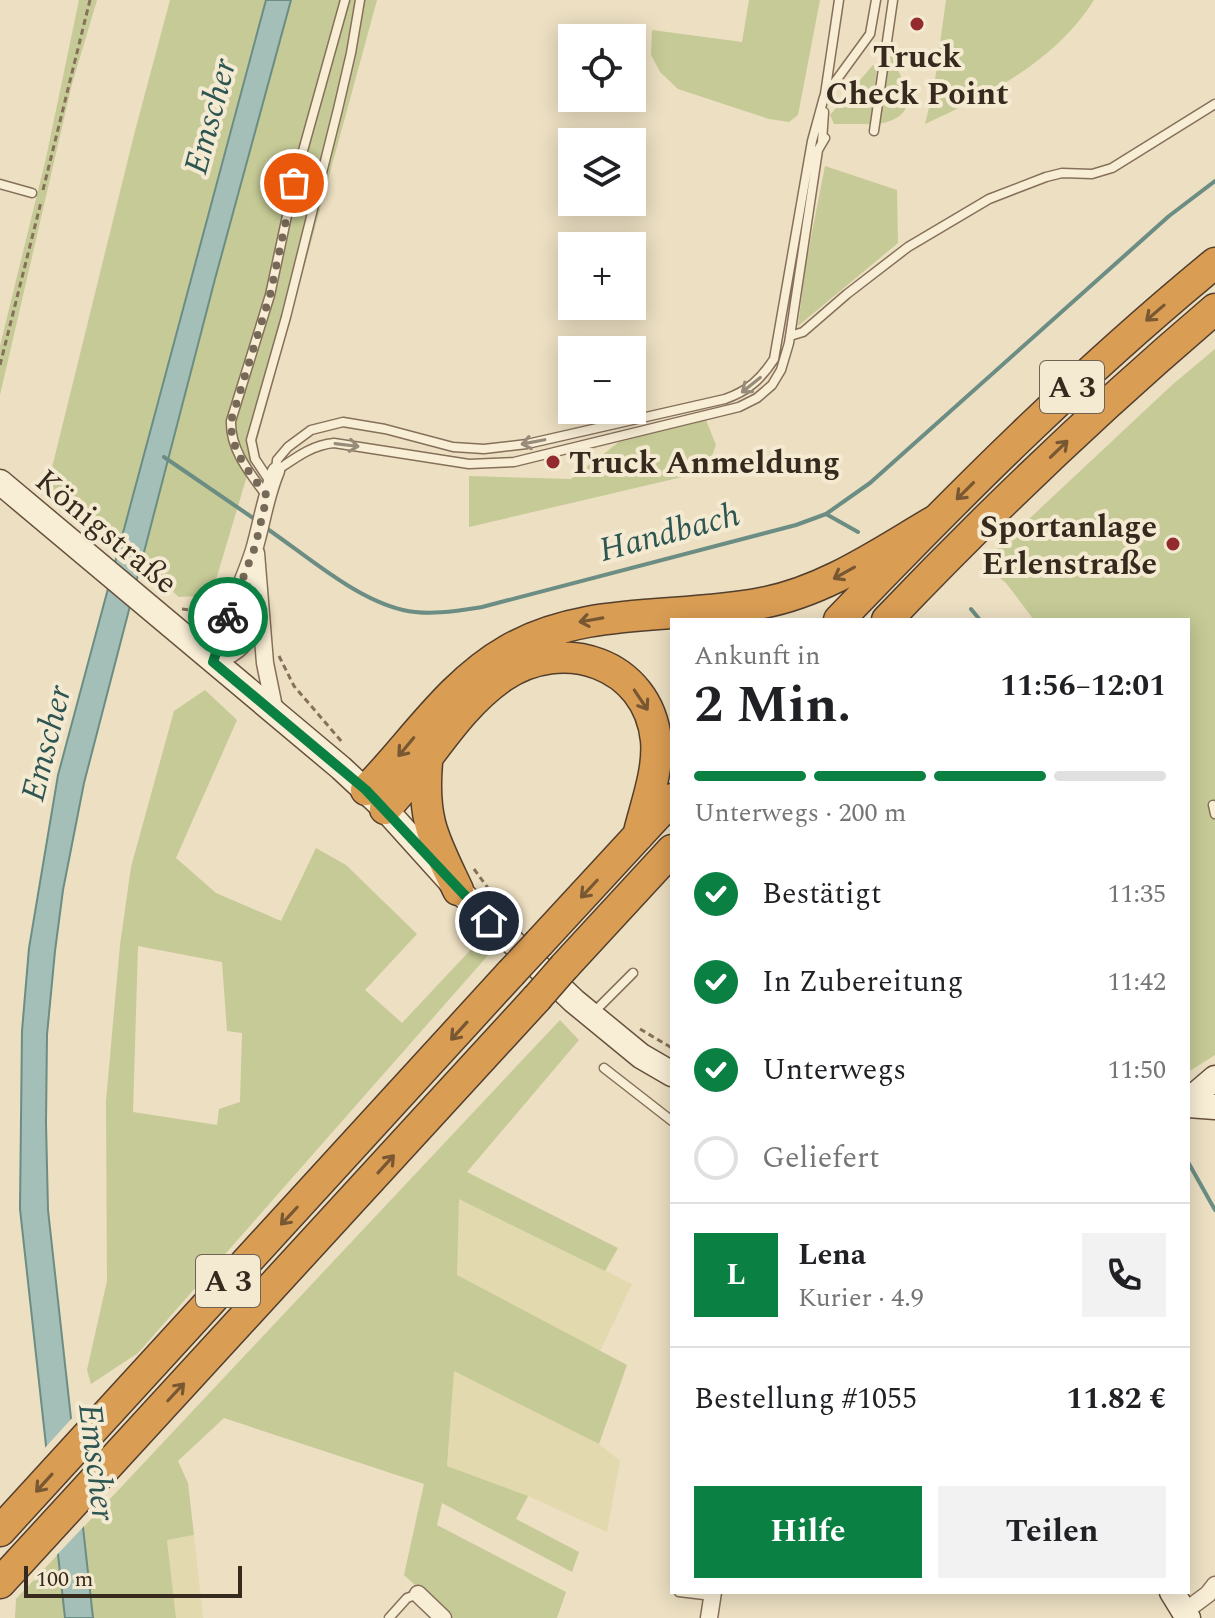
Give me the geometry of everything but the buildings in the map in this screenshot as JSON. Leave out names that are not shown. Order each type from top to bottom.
[{"type":"highway","name":"A 3","points":[[841,618],[1091,369],[1215,263]]},
{"type":"highway","name":"A 3","points":[[889,618],[1112,398],[1215,309]]},
{"type":"highway","points":[[376,800],[443,703],[498,656],[529,639],[549,630],[590,620],[736,607],[790,596],[845,573],[936,520]]},
{"type":"highway","points":[[909,618],[923,582]]},
{"type":"highway","points":[[376,800],[427,762],[471,703],[514,669],[553,656],[577,657],[596,662],[626,681],[642,699],[653,723],[656,759],[638,836]]},
{"type":"highway","points":[[427,762],[425,806],[429,826],[458,890]]},
{"type":"highway","name":"A 3","points":[[3,1528],[670,801]]},
{"type":"highway","name":"A 3","points":[[6,1577],[670,852]]},
{"type":"highway","points":[[627,899],[670,870]]},
{"type":"main road","name":"Königstraße","points":[[0,482],[83,553],[170,614],[213,662],[376,800],[458,890],[590,1016],[641,1056],[670,1073]]},
{"type":"main road","points":[[1190,1102],[1215,1078]]},
{"type":"main road","points":[[1190,1104],[1215,1098]]},
{"type":"main road","points":[[1190,1104],[1215,1107]]},
{"type":"street","points":[[213,662],[221,632],[256,540],[271,483]]},
{"type":"street","points":[[256,540],[264,654],[276,714]]},
{"type":"street","points":[[213,662],[234,653],[246,642],[258,599]]},
{"type":"street","points":[[1181,1607],[1208,1594],[1215,1585]]},
{"type":"street","points":[[418,1594],[443,1618]]},
{"type":"street","points":[[709,1618],[713,1594]]},
{"type":"lane","points":[[271,483],[235,448],[231,421],[270,295],[294,183],[345,0]]},
{"type":"lane","points":[[271,483],[255,459],[251,440],[286,317],[334,124],[360,0]]},
{"type":"lane","points":[[271,483],[277,460],[298,438],[311,430],[343,422],[385,429],[453,447],[484,449],[540,441],[744,392],[768,369],[778,347],[810,148],[824,97],[839,0]]},
{"type":"lane","points":[[271,483],[300,454],[322,444],[334,443],[469,464],[514,462],[739,407],[766,391],[777,378],[790,336],[818,150],[824,140],[824,97],[870,34],[876,0]]},
{"type":"lane","points":[[874,131],[893,0]]},
{"type":"lane","points":[[790,336],[803,332],[908,247],[989,199],[1046,177],[1062,173],[1092,174],[1112,168],[1215,104]]},
{"type":"lane","points":[[0,184],[32,193]]},
{"type":"lane","points":[[590,1016],[633,973]]},
{"type":"lane","points":[[604,1068],[670,1119]]},
{"type":"lane","points":[[389,1618],[407,1598],[418,1594]]},
{"type":"path","points":[[0,365],[90,0]]},
{"type":"path","points":[[170,614],[182,609],[200,611]]},
{"type":"path","points":[[264,654],[282,658],[294,686],[348,749]]},
{"type":"shaded area","points":[[459,1198],[632,1284],[600,1351],[456,1275]]},
{"type":"shaded area","points":[[454,1371],[599,1444],[620,1461],[607,1532],[528,1496],[447,1466]]},
{"type":"shaded area","points":[[194,1535],[203,1618],[176,1618],[167,1540]]},
{"type":"green space","points":[[79,0],[97,0],[72,84],[0,395],[0,346],[46,158]]},
{"type":"green space","points":[[170,0],[377,0],[252,459],[215,583],[200,596],[179,597],[109,536],[47,488]]},
{"type":"green space","points":[[749,0],[820,0],[798,115],[789,122],[769,119],[678,89],[660,72],[651,55],[652,30],[742,42]]},
{"type":"green space","points":[[946,0],[1094,0],[1060,41],[1019,74],[925,124],[934,87]]},
{"type":"green space","points":[[889,49],[904,84],[907,104],[903,113],[879,124]]},
{"type":"green space","points":[[873,65],[877,69],[870,124],[834,124],[830,115]]},
{"type":"green space","points":[[825,166],[897,190],[898,243],[798,326],[806,263]]},
{"type":"green space","points":[[1215,349],[1215,1055],[1190,1071],[1190,618],[1032,618],[1006,583],[982,563],[1172,385]]},
{"type":"green space","points":[[706,420],[716,445],[711,458],[695,474],[469,527],[469,476],[571,479],[619,442]]},
{"type":"green space","points":[[205,690],[237,720],[176,858],[216,893],[281,921],[316,848],[346,865],[417,934],[365,990],[402,1023],[477,943],[490,953],[138,1353],[91,1384],[87,1370],[107,1281],[106,1101],[120,945],[131,867],[174,711]],"holes":[[[138,946],[222,962],[227,1031],[242,1033],[240,1102],[219,1109],[217,1125],[133,1112]]]},
{"type":"green space","points":[[560,1020],[579,1040],[467,1172],[618,1248],[605,1271],[459,1199],[457,1275],[627,1365],[599,1444],[454,1371],[447,1466],[528,1496],[516,1519],[579,1552],[572,1572],[442,1503],[437,1525],[566,1592],[557,1618],[452,1618],[404,1575],[424,1484],[224,1418],[178,1461],[188,1483],[194,1535],[167,1540],[176,1618],[15,1618],[16,1599]]},
{"type":"water","points":[[266,0],[291,0],[84,783],[63,890],[55,951],[47,1035],[48,1210],[93,1618],[65,1618],[20,1209],[22,1031],[29,948],[58,775]]},
{"type":"pier","points":[[74,1416],[87,1523],[54,1558],[42,1451]]},
{"type":"waterway","name":"Handbach","points":[[266,528],[367,596],[403,610],[432,613],[482,607],[796,525],[826,514],[870,483],[1169,216],[1215,181]]},
{"type":"waterway","name":"Handbach","points":[[164,457],[256,520]]},
{"type":"waterway","points":[[826,514],[858,532]]},
{"type":"waterway","points":[[971,609],[978,618]]},
{"type":"waterway","points":[[1190,1166],[1215,1210]]},
{"type":"way so far","points":[[228,617],[255,547],[267,496],[235,448],[231,421],[270,295],[294,183]]},
{"type":"place","name":"Truck Check Point","points":[[917,24]]},
{"type":"place","name":"Truck Anmeldung","points":[[553,462]]},
{"type":"place","name":"Sportanlage Erlenstraße","points":[[1173,544]]},
{"type":"route","points":[[228,617],[213,662],[366,790],[489,921]]},
{"type":"water label","name":"Emscher","points":[[209,116]]},
{"type":"water label","name":"Emscher","points":[[45,743]]},
{"type":"water label","name":"Emscher","points":[[98,1462]]}]
